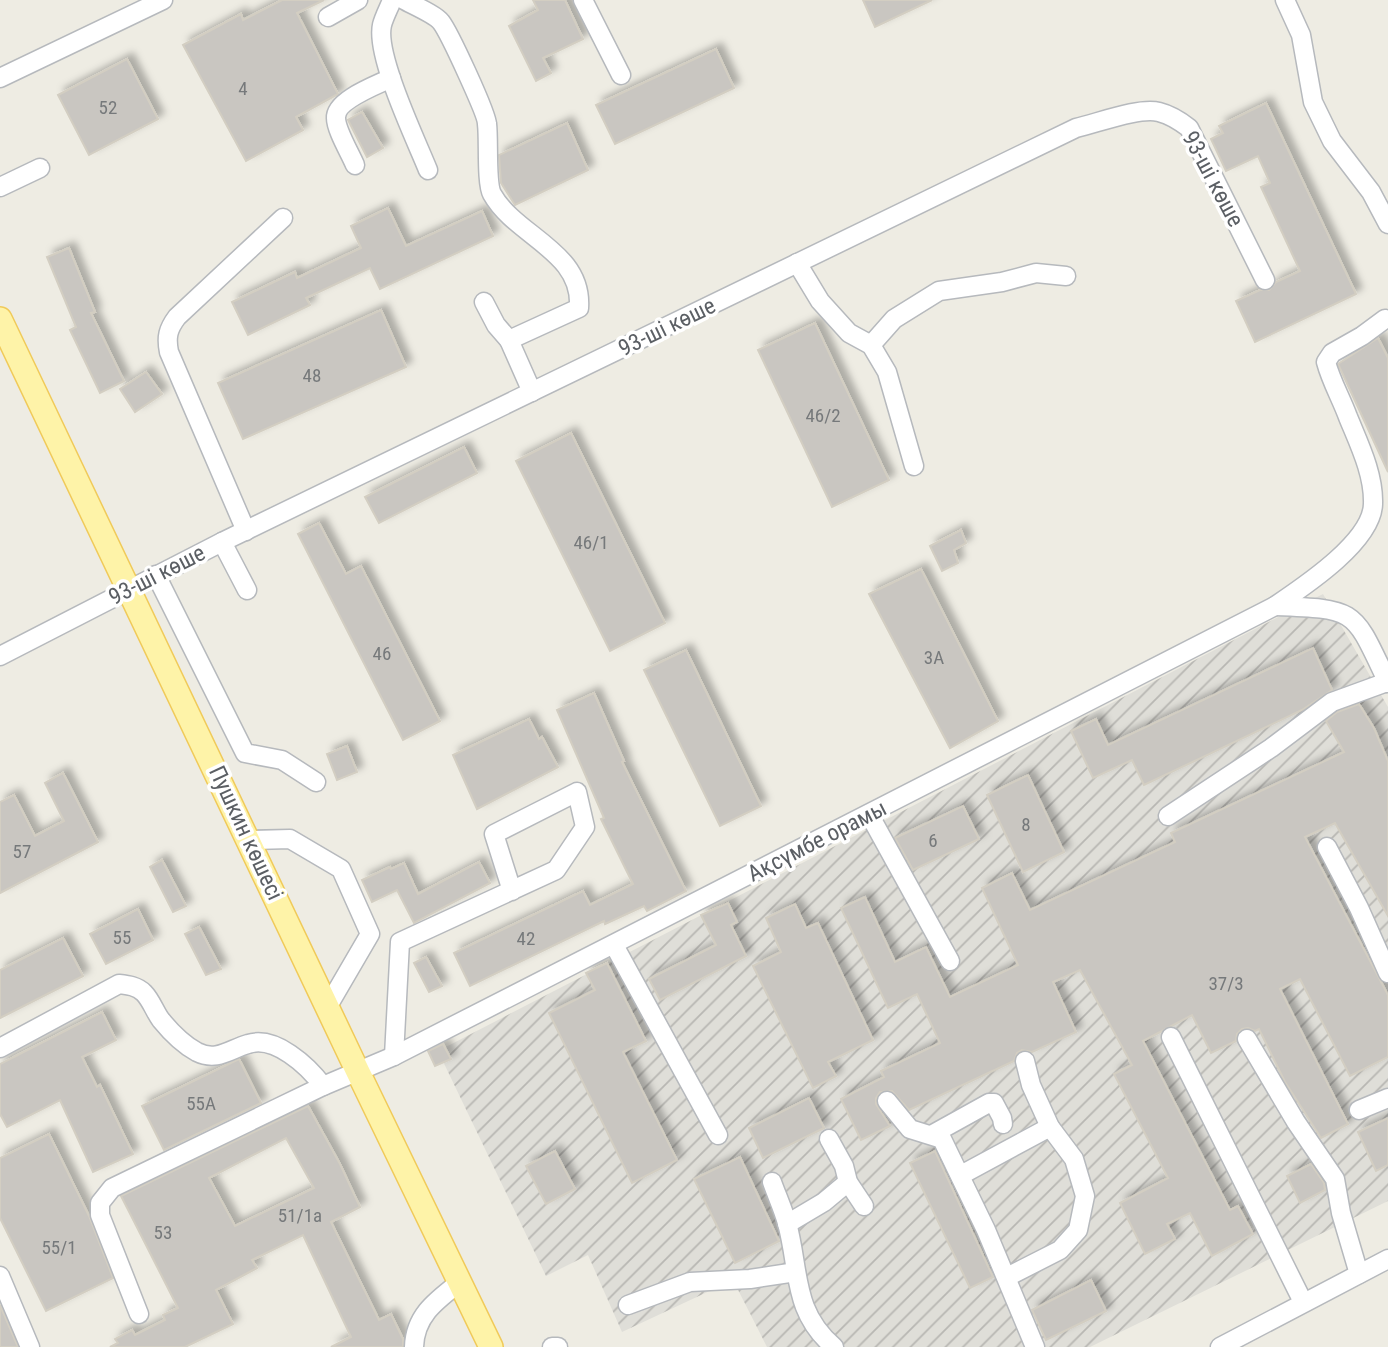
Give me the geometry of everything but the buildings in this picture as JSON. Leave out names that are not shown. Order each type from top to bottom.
[{"type":"main road","name":"Пушкин көшесі","points":[[0,319],[491,1347]]},
{"type":"lane","points":[[0,78],[163,0]]},
{"type":"lane","points":[[328,17],[358,0]]},
{"type":"lane","points":[[392,0],[381,27],[382,41],[391,78],[428,170]]},
{"type":"lane","points":[[404,0],[440,19],[487,120],[490,192],[512,219],[561,257],[577,283],[579,308],[509,341]]},
{"type":"lane","points":[[583,0],[621,75]]},
{"type":"lane","points":[[1285,0],[1301,35],[1313,102],[1332,141],[1371,192],[1388,224]]},
{"type":"lane","points":[[355,165],[335,119],[338,108],[346,101],[391,78]]},
{"type":"lane","name":"93-ші көше","points":[[0,656],[222,542],[1076,128],[1156,111],[1189,128],[1265,280]]},
{"type":"lane","points":[[0,187],[40,168]]},
{"type":"lane","points":[[246,531],[169,352],[167,339],[170,327],[177,317],[283,218]]},
{"type":"lane","points":[[797,263],[820,301],[849,333],[871,345],[887,372],[914,466]]},
{"type":"lane","points":[[871,345],[894,319],[939,291],[1002,282],[1035,273],[1066,276]]},
{"type":"lane","points":[[484,302],[496,325],[509,341],[532,392]]},
{"type":"lane","points":[[1368,520],[1373,506],[1369,472],[1326,362],[1332,353],[1385,319]]},
{"type":"lane","points":[[1368,520],[1388,515]]},
{"type":"lane","name":"Ақсүмбе орамы","points":[[139,1314],[100,1215],[103,1196],[112,1188],[323,1086],[394,1056],[1275,606],[1311,581],[1349,549],[1368,520]]},
{"type":"lane","points":[[222,542],[247,590]]},
{"type":"lane","points":[[156,575],[245,753],[282,760],[316,782]]},
{"type":"lane","points":[[1168,816],[1271,748],[1332,702],[1388,683],[1366,635],[1348,614],[1328,608],[1275,606]]},
{"type":"lane","points":[[394,1056],[400,942],[512,891],[556,870],[585,827],[577,792],[494,834],[512,891]]},
{"type":"lane","points":[[869,814],[950,961]]},
{"type":"lane","points":[[249,840],[290,839],[341,869],[370,934],[328,1006]]},
{"type":"lane","points":[[1327,848],[1359,908],[1388,972]]},
{"type":"lane","points":[[614,945],[718,1135]]},
{"type":"lane","points":[[0,1048],[119,984],[134,986],[144,992],[162,1021],[186,1044],[199,1052],[222,1055],[248,1043],[263,1041],[297,1059],[323,1086]]},
{"type":"lane","points":[[1171,1037],[1303,1302]]},
{"type":"lane","points":[[1247,1039],[1296,1122],[1335,1179],[1341,1213],[1359,1273]]},
{"type":"lane","points":[[1007,1277],[1060,1250],[1078,1230],[1085,1196],[1074,1159],[1050,1128],[1031,1085],[1025,1061]]},
{"type":"lane","points":[[1359,1110],[1388,1098]]},
{"type":"lane","points":[[887,1101],[910,1129],[942,1139],[1007,1277],[1035,1347]]},
{"type":"lane","points":[[933,1135],[989,1103],[994,1103],[1003,1124]]},
{"type":"lane","points":[[961,1175],[1050,1128]]},
{"type":"lane","points":[[829,1139],[844,1166],[848,1182],[864,1206]]},
{"type":"lane","points":[[772,1182],[787,1224],[804,1311],[822,1338],[834,1347]]},
{"type":"lane","points":[[787,1224],[824,1202],[848,1182]]},
{"type":"lane","points":[[1220,1347],[1388,1259]]},
{"type":"lane","points":[[628,1305],[690,1282],[750,1279],[796,1272]]},
{"type":"lane","points":[[0,1276],[30,1347]]},
{"type":"lane","points":[[414,1347],[420,1320],[433,1303],[460,1282]]},
{"type":"lane","points":[[552,1347],[558,1347]]},
{"type":"shaded area","points":[[1323,594],[1388,707],[1388,1201],[1090,1347],[767,1347],[733,1280],[622,1332],[588,1255],[546,1276],[438,1051]]}]
